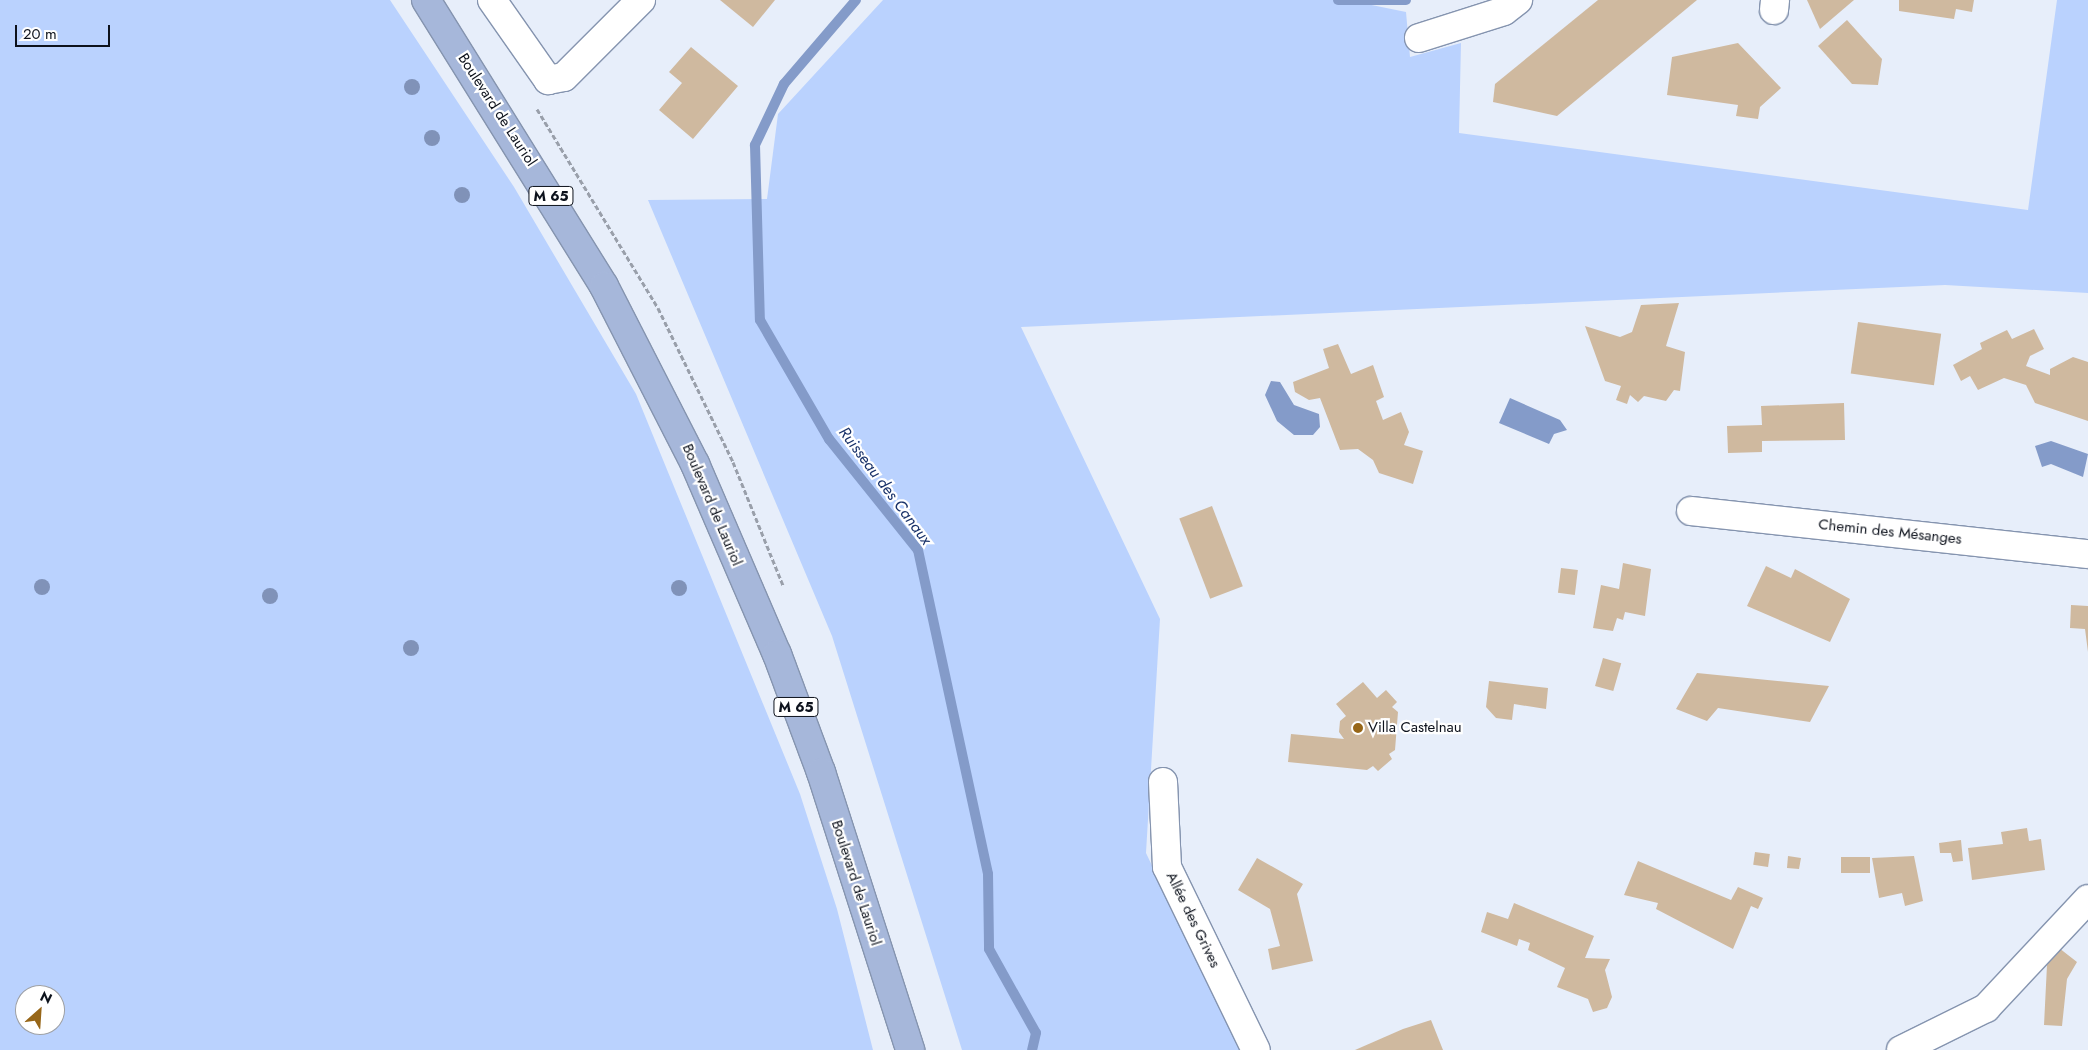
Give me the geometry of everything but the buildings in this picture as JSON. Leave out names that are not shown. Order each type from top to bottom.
[{"type":"main road","name":"Boulevard de Lauriol","points":[[426,0],[604,286],[695,464],[777,654],[821,772],[910,1050]]},
{"type":"street","points":[[492,0],[548,80],[564,77],[641,0]]},
{"type":"street","points":[[1419,38],[1504,11],[1518,0]]},
{"type":"street","name":"Chemin des Mésanges","points":[[1691,511],[2088,554]]},
{"type":"street","name":"Allée des Grives","points":[[1163,782],[1167,866],[1256,1050]]},
{"type":"street","points":[[1902,1050],[1986,1008],[2088,899]]},
{"type":"shaded area","points":[[0,0],[390,0],[514,187],[636,394],[800,794],[837,909],[873,1050],[0,1050]]},
{"type":"shaded area","points":[[883,0],[1347,0],[1406,12],[1410,57],[1461,43],[1459,133],[2028,210],[2057,0],[2088,0],[2088,293],[1945,285],[1021,327],[1160,619],[1146,853],[1240,1050],[962,1050],[832,636],[648,200],[767,199],[778,114]]},
{"type":"shaded area","points":[[1271,381],[1280,382],[1294,405],[1319,414],[1320,427],[1313,435],[1294,435],[1277,421],[1265,395]]},
{"type":"shaded area","points":[[1510,398],[1560,420],[1567,430],[1554,434],[1549,444],[1499,423]]},
{"type":"shaded area","points":[[2051,441],[2088,454],[2083,477],[2051,464],[2042,467],[2035,446]]},
{"type":"waterway","name":"Ruisseau des Canaux","points":[[856,0],[784,84],[755,145],[760,320],[829,439],[918,550],[988,874],[989,949],[1036,1033],[1032,1050]]},
{"type":"waterway","name":"Ruisseau des Canaux","points":[[1338,0],[1406,0]]},
{"type":"place","name":"Villa Castelnau","points":[[1358,728]]}]
